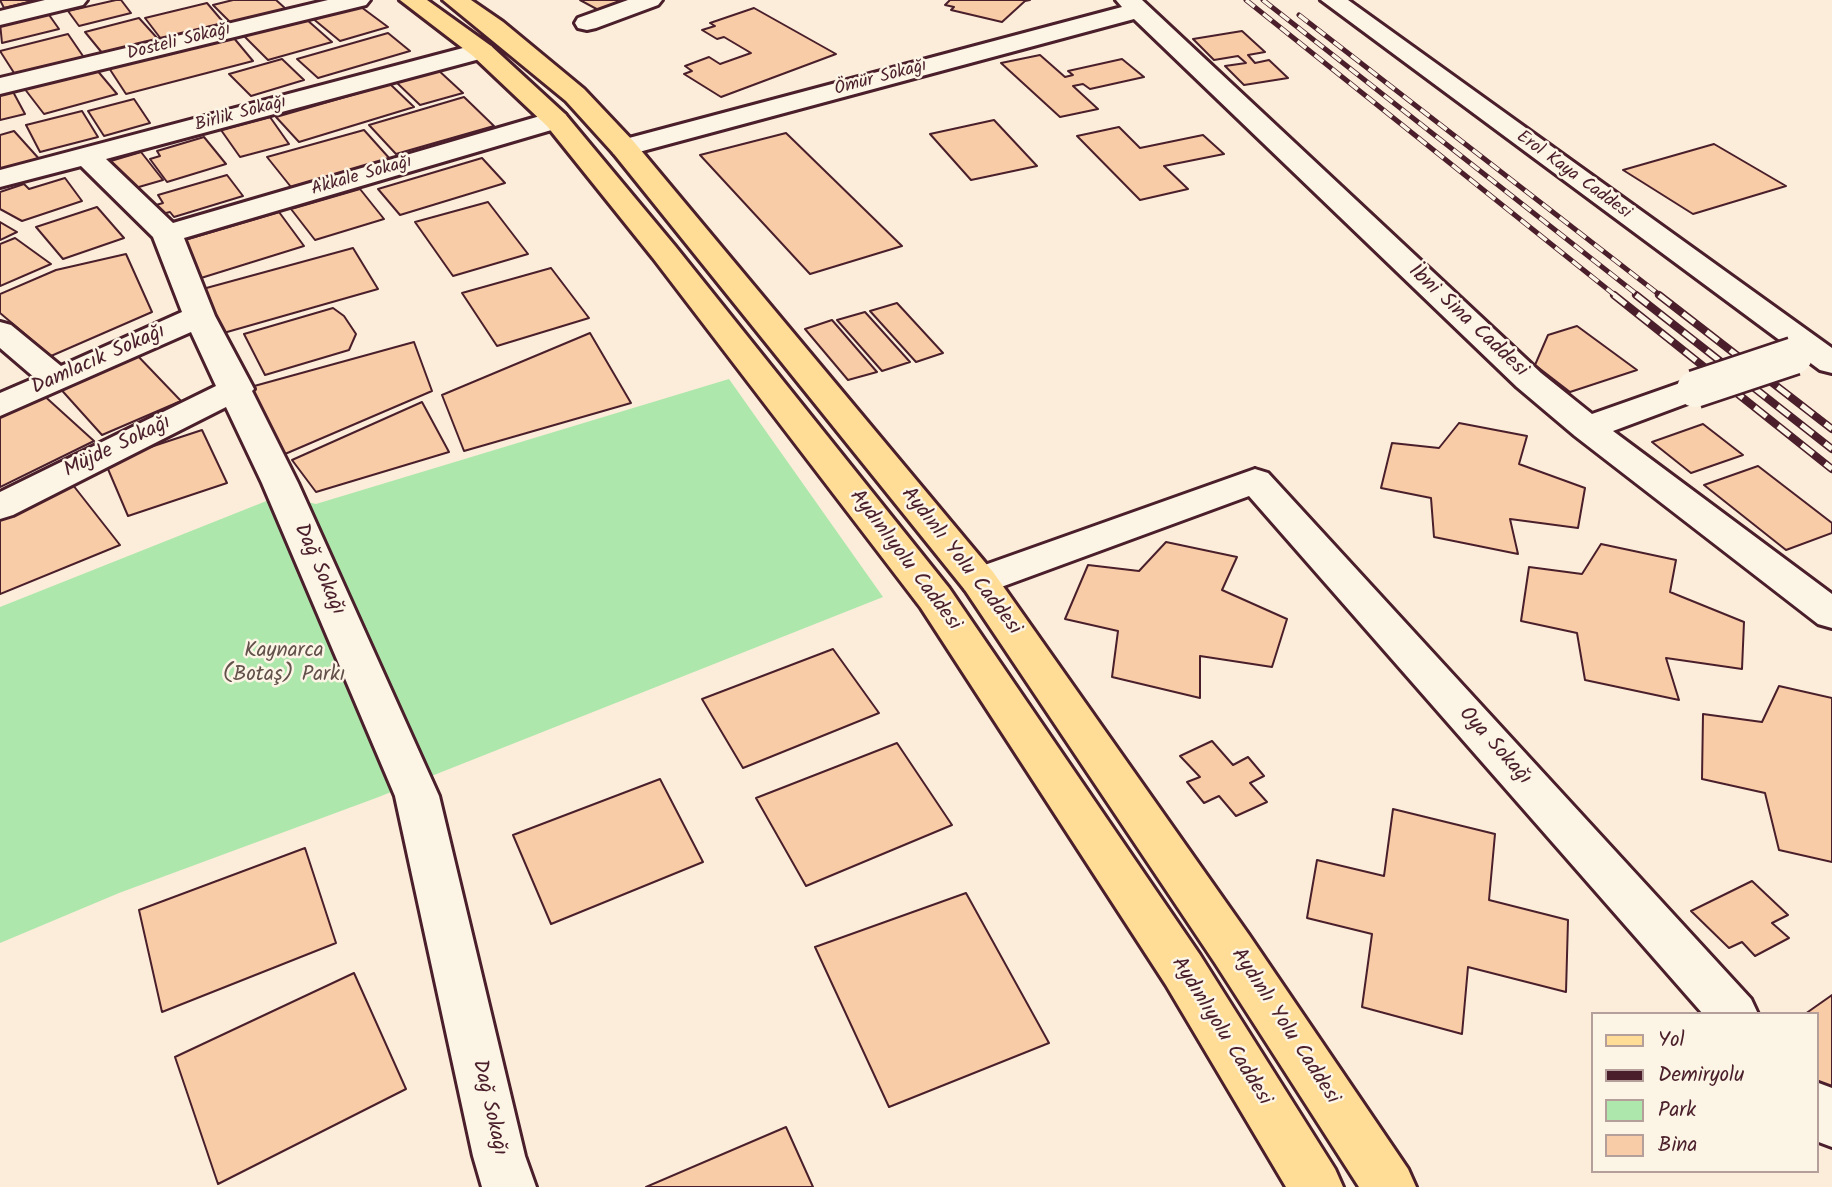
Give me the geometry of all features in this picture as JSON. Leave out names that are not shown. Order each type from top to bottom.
[{"type":"main road","name":"Aydınlıyolu Caddesi","points":[[412,0],[482,51],[556,120],[664,252],[935,598],[1183,970],[1316,1187]]},
{"type":"main road","name":"Aydınlı Yolu Caddesi","points":[[455,0],[494,27],[575,95],[624,148],[979,580],[1232,949],[1389,1187]]},
{"type":"street","points":[[0,18],[75,0]]},
{"type":"street","name":"Dosteli Sokağı","points":[[0,86],[358,0]]},
{"type":"street","points":[[587,23],[650,0]]},
{"type":"street","name":"Erol Kaya Caddesi","points":[[1333,0],[1814,357]]},
{"type":"street","name":"Ömür Sokağı","points":[[624,148],[1133,5]]},
{"type":"street","name":"İbni Sina Caddesi","points":[[1133,5],[1529,380],[1587,428],[1832,614]]},
{"type":"street","name":"Birlik Sokağı","points":[[0,179],[482,51]]},
{"type":"street","name":"Akkale Sokağı","points":[[167,234],[556,120]]},
{"type":"street","name":"Dağ Sokağı","points":[[86,155],[167,234],[199,316],[237,389],[417,796],[499,1156],[509,1187]]},
{"type":"street","name":"Damlacık Sokağı","points":[[0,406],[199,316]]},
{"type":"street","points":[[0,332],[58,380]]},
{"type":"street","name":"Erol Kaya Caddesi","points":[[1587,428],[1695,389],[1814,357]]},
{"type":"street","name":"Müjde Sokağı","points":[[0,507],[237,389]]},
{"type":"street","name":"Oya Sokağı","points":[[979,580],[1255,481],[1732,1012]]},
{"type":"street","points":[[1818,1108],[1832,1123]]},
{"type":"green space","name":"Kaynarca (Botaş) Parkı","points":[[729,379],[883,597],[376,798],[119,893],[0,943],[0,607],[279,496],[316,504]]},
{"type":"building","points":[[0,0],[37,0],[4,8]]},
{"type":"building","points":[[121,0],[131,13],[79,26],[68,11]]},
{"type":"building","points":[[233,0],[276,0],[286,9],[232,24],[213,5]]},
{"type":"building","points":[[580,0],[640,0],[604,13]]},
{"type":"building","points":[[950,0],[1030,0],[1025,1],[1002,22],[951,10],[954,7],[945,5]]},
{"type":"building","points":[[207,3],[224,23],[161,39],[145,18]]},
{"type":"building","points":[[357,4],[388,27],[340,41],[311,17]]},
{"type":"building","points":[[754,8],[836,54],[721,97],[684,74],[692,71],[685,66],[709,57],[720,64],[751,53],[724,37],[717,39],[702,30],[715,26],[710,23]]},
{"type":"building","points":[[47,12],[59,29],[2,43],[0,23]]},
{"type":"building","points":[[139,18],[158,39],[103,54],[85,32]]},
{"type":"building","points":[[306,19],[332,42],[268,60],[244,36]]},
{"type":"building","points":[[1242,31],[1265,52],[1248,55],[1255,63],[1269,60],[1288,78],[1244,85],[1225,66],[1246,63],[1238,56],[1214,60],[1193,39]]},
{"type":"building","points":[[388,33],[410,51],[318,78],[297,59]]},
{"type":"building","points":[[68,34],[85,59],[16,76],[0,51]]},
{"type":"building","points":[[233,37],[253,61],[126,94],[109,68]]},
{"type":"building","points":[[1040,55],[1065,77],[1073,75],[1068,71],[1122,59],[1144,77],[1090,89],[1083,84],[1073,86],[1098,109],[1060,117],[1001,63]]},
{"type":"building","points":[[282,59],[304,80],[251,96],[229,74]]},
{"type":"building","points":[[96,69],[117,94],[44,114],[24,88]]},
{"type":"building","points":[[437,69],[463,93],[420,105],[395,81]]},
{"type":"building","points":[[390,84],[414,107],[299,142],[276,117]]},
{"type":"building","points":[[11,88],[25,114],[0,120],[0,91]]},
{"type":"building","points":[[464,97],[494,126],[396,154],[369,125]]},
{"type":"building","points":[[134,99],[150,123],[104,136],[88,111]]},
{"type":"building","points":[[82,111],[98,137],[40,152],[26,125]]},
{"type":"building","points":[[270,117],[289,144],[240,157],[221,130]]},
{"type":"building","points":[[994,120],[1037,166],[971,180],[930,134]]},
{"type":"building","points":[[1119,127],[1140,148],[1203,135],[1224,154],[1164,166],[1188,189],[1140,200],[1077,136]]},
{"type":"building","points":[[364,130],[390,159],[291,187],[267,157]]},
{"type":"building","points":[[14,131],[41,161],[0,174],[0,135]]},
{"type":"building","points":[[786,133],[902,246],[810,274],[700,155]]},
{"type":"building","points":[[204,137],[226,164],[167,182],[150,159],[160,156],[157,151]]},
{"type":"building","points":[[1714,144],[1786,186],[1693,214],[1623,170]]},
{"type":"building","points":[[141,152],[163,180],[125,191],[104,163]]},
{"type":"building","points":[[482,158],[505,183],[400,215],[378,189]]},
{"type":"building","points":[[227,175],[243,196],[174,217],[170,212],[162,214],[156,205],[163,203],[158,195]]},
{"type":"building","points":[[65,178],[82,201],[22,221],[0,209],[0,192],[24,184],[29,189]]},
{"type":"building","points":[[360,189],[384,219],[315,240],[291,209]]},
{"type":"building","points":[[488,202],[528,254],[453,276],[415,222]]},
{"type":"building","points":[[97,207],[124,238],[63,259],[36,227]]},
{"type":"building","points":[[279,212],[304,246],[201,278],[178,242]]},
{"type":"building","points":[[0,222],[17,232],[0,240]]},
{"type":"building","points":[[15,238],[51,264],[0,286],[0,244]]},
{"type":"building","points":[[353,248],[378,289],[220,334],[199,290]]},
{"type":"building","points":[[126,254],[152,312],[51,356],[0,313],[0,294],[56,270]]},
{"type":"building","points":[[551,268],[589,318],[497,346],[462,293]]},
{"type":"building","points":[[897,303],[943,353],[916,362],[870,311]]},
{"type":"building","points":[[333,308],[344,316],[356,334],[349,350],[265,375],[244,334]]},
{"type":"building","points":[[865,312],[910,362],[882,371],[837,320]]},
{"type":"building","points":[[832,320],[877,372],[848,380],[805,329]]},
{"type":"building","points":[[1577,326],[1637,370],[1570,392],[1535,365],[1548,335]]},
{"type":"building","points":[[590,333],[631,403],[464,451],[442,395]]},
{"type":"building","points":[[414,342],[432,391],[278,457],[247,388]]},
{"type":"building","points":[[135,353],[181,401],[102,435],[57,385]]},
{"type":"building","points":[[40,392],[94,441],[0,487],[0,410]]},
{"type":"building","points":[[422,402],[449,452],[316,492],[292,460]]},
{"type":"building","points":[[1459,423],[1527,436],[1519,464],[1585,488],[1578,528],[1510,519],[1518,554],[1434,537],[1431,498],[1381,488],[1392,443],[1439,448]]},
{"type":"building","points":[[1703,424],[1743,455],[1691,473],[1652,442]]},
{"type":"building","points":[[202,430],[227,483],[128,516],[105,462]]},
{"type":"building","points":[[1758,466],[1832,523],[1832,533],[1786,550],[1704,485]]},
{"type":"building","points":[[69,480],[120,545],[0,594],[0,514]]},
{"type":"building","points":[[1166,542],[1237,557],[1222,590],[1287,619],[1272,667],[1200,656],[1200,698],[1112,677],[1118,631],[1065,619],[1088,565],[1139,571]]},
{"type":"building","points":[[1601,544],[1676,560],[1670,592],[1744,622],[1742,669],[1666,658],[1679,700],[1585,680],[1577,633],[1521,621],[1529,567],[1582,574]]},
{"type":"building","points":[[833,649],[879,713],[743,768],[702,699]]},
{"type":"building","points":[[1779,686],[1832,698],[1832,862],[1779,850],[1765,793],[1702,779],[1703,714],[1762,722]]},
{"type":"building","points":[[1212,741],[1233,765],[1248,757],[1264,776],[1250,783],[1267,802],[1236,816],[1219,796],[1204,803],[1187,782],[1200,777],[1180,756]]},
{"type":"building","points":[[897,743],[952,825],[806,886],[756,798]]},
{"type":"building","points":[[660,779],[703,862],[551,924],[513,835]]},
{"type":"building","points":[[1393,809],[1495,834],[1489,900],[1568,920],[1566,992],[1468,967],[1462,1034],[1362,1007],[1372,934],[1307,918],[1317,860],[1384,876]]},
{"type":"building","points":[[305,848],[336,943],[162,1012],[139,910]]},
{"type":"building","points":[[1752,881],[1788,915],[1772,923],[1789,938],[1755,956],[1742,942],[1729,948],[1691,911]]},
{"type":"building","points":[[966,893],[1049,1043],[889,1107],[815,947]]},
{"type":"building","points":[[354,973],[406,1089],[218,1184],[175,1057]]},
{"type":"building","points":[[1832,995],[1832,1093],[1818,1081],[1818,1012],[1808,1012]]},
{"type":"building","points":[[786,1127],[813,1187],[646,1187]]},
{"type":"railway","points":[[1246,0],[1616,296]]},
{"type":"railway","points":[[1263,0],[1639,296]]},
{"type":"railway","points":[[1299,15],[1661,296]]},
{"type":"railway","points":[[1614,295],[1832,469]]},
{"type":"railway","points":[[1636,295],[1832,449]]},
{"type":"railway","points":[[1659,295],[1832,429]]}]
